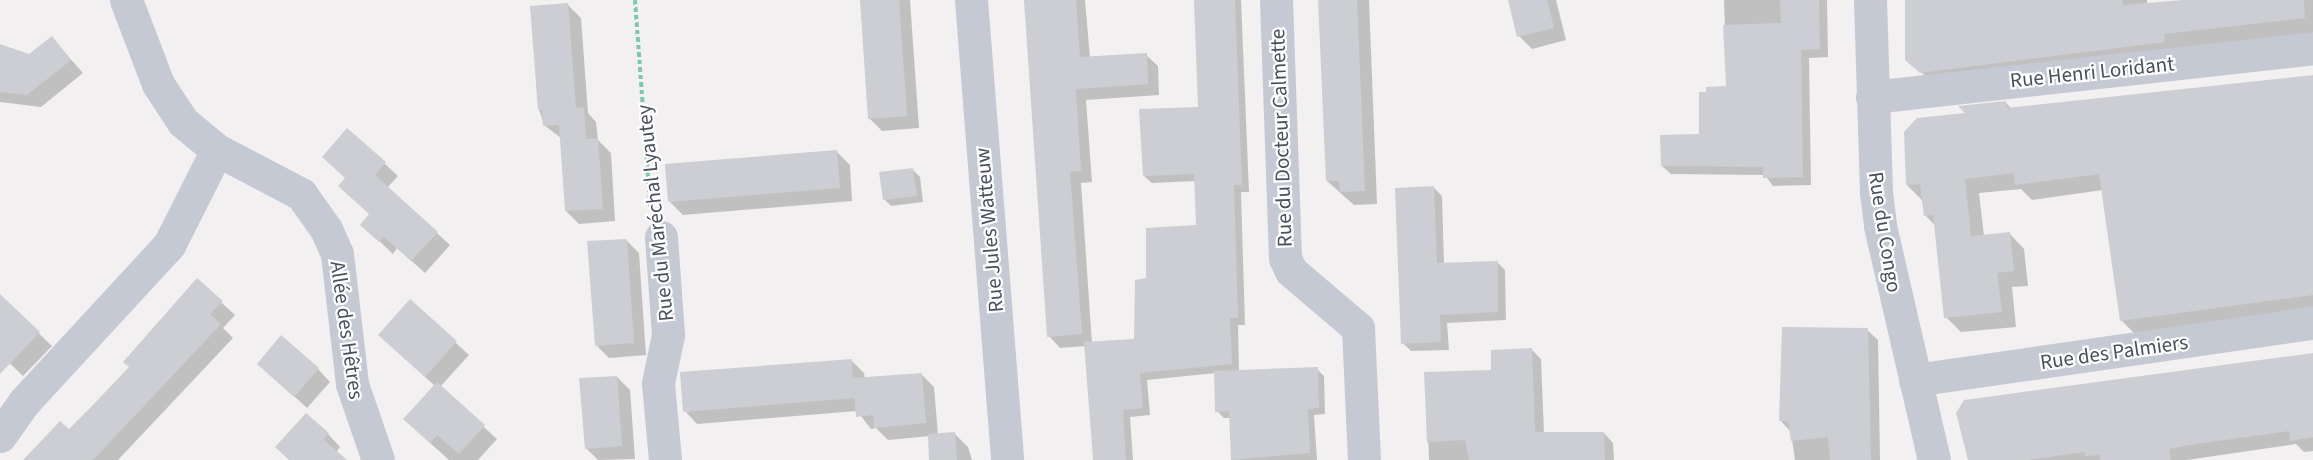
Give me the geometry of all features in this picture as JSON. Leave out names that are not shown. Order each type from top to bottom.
[{"type":"street","name":"Allée des Hêtres","points":[[126,0],[148,62],[169,104],[200,140],[301,194],[327,229],[337,254],[352,384],[378,460]]},
{"type":"street","name":"Rue Jules Watteuw","points":[[971,0],[1007,460]]},
{"type":"street","name":"Rue du Docteur Calmette","points":[[1276,0],[1285,258],[1291,271],[1358,328],[1364,460]]},
{"type":"street","name":"Rue du Congo","points":[[1870,0],[1872,97],[1880,226],[1934,460]]},
{"type":"street","name":"Rue Henri Loridant","points":[[1872,97],[2313,48]]},
{"type":"street","points":[[0,436],[24,402],[169,245],[217,150]]},
{"type":"street","name":"Rue du Maréchal Lyautey","points":[[661,237],[668,334],[658,383],[665,460]]},
{"type":"street","name":"Rue des Palmiers","points":[[1915,380],[2313,323]]},
{"type":"path","name":"Rue du Maréchal Lyautey","points":[[634,0],[651,219],[661,237]]},
{"type":"building","points":[[860,0],[899,0],[907,116],[868,119]]},
{"type":"building","points":[[1024,0],[1076,0],[1080,57],[1147,53],[1148,84],[1076,89],[1081,171],[1070,172],[1082,334],[1047,337]]},
{"type":"building","points":[[1194,0],[1235,0],[1242,185],[1234,185],[1238,318],[1230,318],[1232,364],[1140,373],[1143,408],[1123,410],[1126,460],[1093,460],[1084,342],[1134,339],[1135,280],[1146,278],[1146,228],[1196,225],[1194,174],[1143,176],[1139,109],[1198,107]]},
{"type":"building","points":[[1318,0],[1357,0],[1365,191],[1340,192],[1339,181],[1326,181]]},
{"type":"building","points":[[1508,0],[1547,0],[1554,28],[1517,37]]},
{"type":"building","points":[[1780,0],[1819,0],[1820,49],[1801,50],[1803,177],[1763,178],[1763,167],[1661,166],[1660,135],[1699,134],[1699,92],[1706,92],[1706,87],[1726,86],[1723,25],[1781,23]]},
{"type":"building","points":[[1905,0],[2122,0],[2123,5],[2183,0],[2304,0],[2305,18],[2164,34],[2165,42],[1920,73],[1905,60]]},
{"type":"building","points":[[568,3],[576,108],[584,107],[586,139],[598,138],[603,209],[565,211],[559,125],[543,126],[542,110],[538,110],[530,6]]},
{"type":"building","points":[[52,36],[71,60],[27,95],[0,92],[0,44],[29,54]]},
{"type":"building","points":[[2313,75],[2313,295],[2120,321],[2099,174],[2015,185],[2014,173],[1965,179],[1971,236],[2010,232],[2014,271],[1997,273],[2002,312],[1944,318],[1933,215],[1924,216],[1920,184],[1906,185],[1904,132],[1917,118],[1965,113],[1958,106],[2006,101],[2007,108]]},
{"type":"building","points":[[347,128],[386,162],[375,175],[438,232],[411,261],[384,237],[379,242],[360,225],[369,214],[338,186],[345,178],[322,157]]},
{"type":"building","points":[[837,150],[840,188],[668,202],[665,164]]},
{"type":"building","points":[[913,168],[917,196],[883,200],[879,172]]},
{"type":"building","points":[[1434,186],[1437,263],[1498,261],[1498,312],[1440,315],[1441,342],[1401,344],[1395,188]]},
{"type":"building","points":[[627,239],[634,343],[595,346],[587,241]]},
{"type":"building","points":[[197,278],[223,301],[210,314],[221,324],[93,460],[23,460],[60,421],[69,429],[91,407],[129,367],[123,362]]},
{"type":"building","points":[[0,294],[40,332],[0,374]]},
{"type":"building","points":[[410,299],[457,341],[425,377],[378,335]]},
{"type":"building","points":[[1782,327],[1868,328],[1871,460],[1830,460],[1828,437],[1791,441],[1788,421],[1779,421]]},
{"type":"building","points":[[281,335],[319,368],[294,397],[257,364]]},
{"type":"building","points":[[1532,348],[1535,432],[1604,432],[1605,460],[1469,460],[1465,440],[1427,442],[1424,372],[1491,370],[1491,350]]},
{"type":"building","points":[[2313,353],[2313,437],[2290,441],[2289,431],[2189,445],[2169,449],[2171,460],[2100,460],[2100,455],[2085,456],[2085,452],[2027,460],[1968,460],[1956,413],[1964,400]]},
{"type":"building","points":[[852,359],[853,378],[922,373],[926,423],[874,428],[873,415],[856,417],[855,398],[683,412],[680,372]]},
{"type":"building","points":[[1318,367],[1319,408],[1308,409],[1310,453],[1231,460],[1229,411],[1215,412],[1214,371]]},
{"type":"building","points":[[617,376],[622,446],[585,449],[579,378]]},
{"type":"building","points":[[437,382],[485,425],[459,454],[437,435],[430,443],[403,419]]},
{"type":"building","points":[[306,413],[329,433],[323,439],[347,460],[289,460],[275,447]]},
{"type":"building","points":[[955,432],[957,460],[929,460],[928,434]]}]
